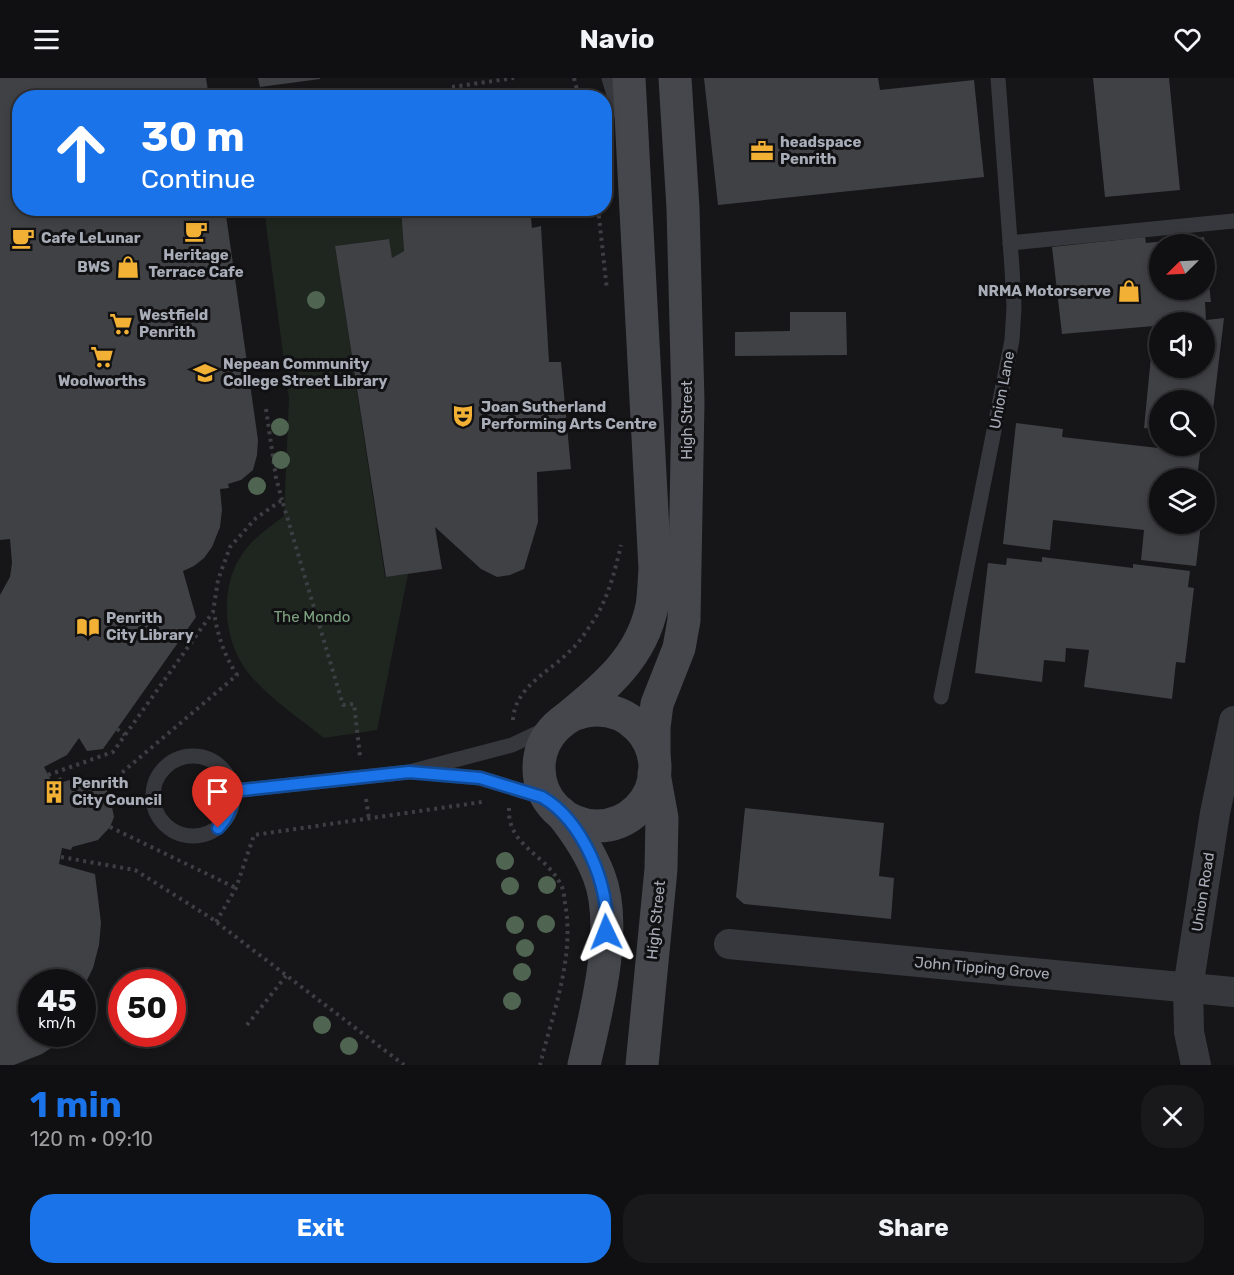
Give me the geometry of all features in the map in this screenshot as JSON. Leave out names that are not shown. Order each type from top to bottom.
[{"type":"main road","points":[[584,1065],[595,1017],[608,916],[600,878],[584,842],[556,808],[542,782],[539,760],[543,746],[551,733],[600,692],[627,663],[641,639],[652,606],[655,569],[629,78]]},
{"type":"main road","name":"High Street","points":[[642,1065],[661,869],[662,818],[654,766],[654,727],[657,704],[679,648],[684,620],[688,402],[683,208],[675,78]]},
{"type":"main road","points":[[556,808],[577,822],[594,826],[611,824],[627,817],[640,806],[650,791],[654,766],[649,742],[640,729],[620,715],[598,710],[582,712],[564,720]]},
{"type":"street","name":"Union Road","points":[[1196,1065],[1189,1032],[1188,988],[1215,813],[1234,721]]},
{"type":"street","name":"John Tipping Grove","points":[[729,944],[1234,992]]},
{"type":"lane","points":[[609,78],[633,157]]},
{"type":"lane","name":"Union Lane","points":[[941,697],[1012,340],[1014,307],[998,78]]},
{"type":"lane","points":[[1010,243],[1234,221]]},
{"type":"lane","points":[[233,791],[409,772],[512,745],[564,720]]},
{"type":"lane","points":[[197,755],[216,763],[230,778],[233,791],[232,805],[227,818],[218,828],[206,834],[194,836],[171,829],[155,810],[153,797],[155,783],[161,771],[171,762],[184,756],[197,755]]},
{"type":"lane","points":[[409,772],[480,778],[511,787],[556,808]]},
{"type":"path","points":[[452,87],[514,78]]},
{"type":"path","points":[[598,216],[600,243],[609,300]]},
{"type":"path","points":[[266,410],[276,478],[343,705],[354,704],[369,819]]},
{"type":"path","points":[[105,788],[237,675],[226,657],[218,636],[213,612],[218,580],[230,547],[256,519],[282,500]]},
{"type":"path","points":[[512,745],[517,701],[526,689],[572,650],[595,618],[612,581],[622,543]]},
{"type":"path","points":[[48,775],[113,752],[213,612]]},
{"type":"path","points":[[117,729],[125,735]]},
{"type":"path","points":[[511,787],[508,821],[512,831],[525,846],[551,868],[562,887],[568,918],[568,951],[540,1065]]},
{"type":"path","points":[[216,922],[236,888],[254,835],[484,802],[491,803]]},
{"type":"path","points":[[498,804],[509,809]]},
{"type":"path","points":[[110,827],[236,888]]},
{"type":"path","points":[[61,857],[135,870],[216,922],[404,1065]]},
{"type":"path","points":[[247,1025],[286,976]]},
{"type":"green space","name":"The Mondo","points":[[265,216],[402,216],[404,251],[392,258],[388,239],[335,246],[385,577],[408,574],[377,730],[324,738],[258,684],[241,662],[229,632],[227,599],[235,567],[252,542],[284,516],[289,399]]},
{"type":"building","points":[[0,78],[206,78],[208,90],[12,90],[12,216],[226,216],[258,440],[253,470],[241,480],[228,484],[229,488],[220,489],[222,510],[220,527],[212,547],[204,558],[183,571],[196,617],[103,749],[87,751],[79,738],[67,755],[44,767],[52,782],[61,777],[63,782],[76,778],[94,780],[105,787],[110,797],[114,817],[110,827],[98,840],[72,847],[71,850],[62,848],[59,864],[95,874],[101,923],[99,945],[92,969],[18,969],[18,1047],[53,1047],[42,1054],[14,1065],[0,1065],[0,595],[10,577],[12,563],[10,539],[0,540]]},
{"type":"building","points":[[258,78],[320,78],[320,79],[260,87]]},
{"type":"building","points":[[704,78],[878,78],[880,90],[974,80],[984,177],[718,205]]},
{"type":"building","points":[[1093,78],[1169,78],[1180,190],[1105,197]]},
{"type":"building","name":"Joan Sutherland Performing Arts Centre","points":[[402,216],[531,216],[532,228],[541,226],[549,362],[561,362],[571,469],[537,472],[538,522],[524,569],[510,575],[497,577],[481,569],[435,527],[442,569],[386,577],[335,246],[389,239],[392,258],[404,251]]},
{"type":"building","points":[[1145,237],[1146,243],[1149,243],[1149,300],[1211,300],[1211,302],[1205,302],[1206,312],[1149,312],[1149,326],[1062,334],[1052,247]]},
{"type":"building","points":[[790,312],[846,312],[847,355],[735,356],[735,332],[790,331]]},
{"type":"building","points":[[1224,318],[1215,393],[1215,390],[1149,390],[1149,428],[1144,428],[1149,377],[1215,378],[1215,319]]},
{"type":"building","points":[[1016,423],[1063,429],[1062,437],[1149,447],[1149,456],[1200,456],[1198,468],[1149,468],[1149,534],[1200,534],[1196,566],[1141,560],[1144,530],[1053,520],[1050,550],[1003,544]]},
{"type":"building","points":[[1042,557],[1133,568],[1133,564],[1190,571],[1188,587],[1194,588],[1185,663],[1176,662],[1172,699],[1084,687],[1089,650],[1066,648],[1065,662],[1044,660],[1042,682],[975,673],[988,563],[1006,565],[1007,558],[1042,562]]},
{"type":"building","points":[[745,808],[884,823],[879,876],[894,878],[891,919],[744,904],[736,897]]},
{"type":"place","name":"headspace Penrith","points":[[762,151]]},
{"type":"place","name":"Heritage Terrace Cafe","points":[[196,231]]},
{"type":"place","name":"Cafe LeLunar","points":[[23,238]]},
{"type":"place","name":"BWS","points":[[128,267]]},
{"type":"place","name":"NRMA Motorserve","points":[[1129,291]]},
{"type":"place","name":"Westfield Penrith","points":[[121,324]]},
{"type":"place","name":"Woolworths","points":[[102,357]]},
{"type":"place","name":"Nepean Community College Street Library","points":[[205,373]]},
{"type":"place","name":"Joan Sutherland Performing Arts Centre","points":[[463,416]]},
{"type":"place","name":"Penrith City Library","points":[[88,627]]},
{"type":"place","name":"Penrith City Council","points":[[54,792]]},
{"type":"route","points":[[218,828],[227,818],[232,805],[233,791],[409,772],[480,778],[542,797],[551,802],[561,813],[584,842],[600,878],[608,916],[606,932]]}]
